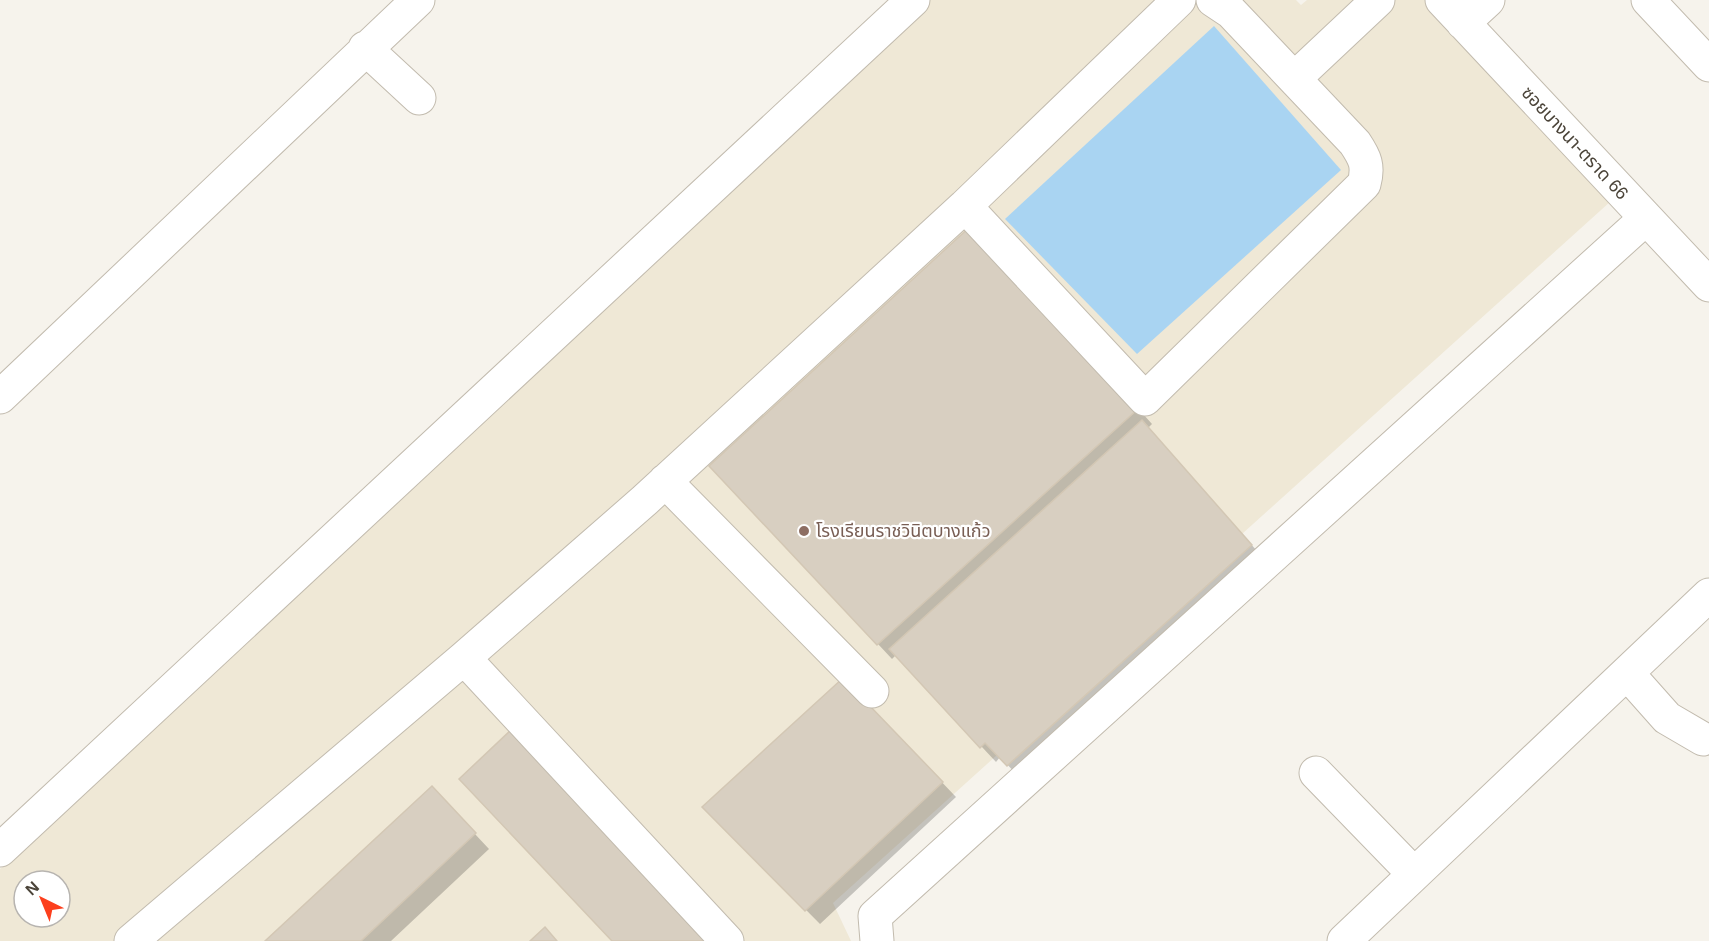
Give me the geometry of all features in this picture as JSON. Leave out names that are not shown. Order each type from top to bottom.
[{"type":"street","points":[[0,397],[418,0]]},
{"type":"street","points":[[0,850],[913,0]]},
{"type":"street","points":[[131,941],[464,658],[664,481],[965,206],[1179,0]]},
{"type":"street","points":[[965,206],[1145,399],[1364,184],[1368,171],[1366,161],[1355,143],[1231,12],[1213,0]]},
{"type":"street","points":[[1295,78],[1378,0]]},
{"type":"street","points":[[1453,11],[1488,0]]},
{"type":"street","points":[[1648,0],[1709,65]]},
{"type":"street","name":"ซอยบางนา-ตราด 66","points":[[1453,11],[1645,219],[1703,268]]},
{"type":"street","points":[[365,48],[419,98]]},
{"type":"street","points":[[877,941],[875,916],[1645,219]]},
{"type":"street","points":[[664,481],[872,691]]},
{"type":"street","points":[[1344,941],[1709,595]]},
{"type":"street","points":[[464,658],[727,941]]},
{"type":"street","points":[[1626,673],[1667,718],[1703,739]]},
{"type":"street","points":[[1316,772],[1414,874]]},
{"type":"shaded area","name":"โรงเรียนราชวินิตบางแก้ว","points":[[929,0],[1296,0],[1301,5],[1307,0],[1446,0],[1621,192],[833,903],[851,941],[0,941],[0,869]]},
{"type":"water","points":[[1214,26],[1341,170],[1137,354],[1005,219]]},
{"type":"building","points":[[973,224],[1138,409],[877,645],[709,466]]},
{"type":"building","points":[[1142,420],[1252,545],[1007,766],[985,743],[980,748],[889,649]]},
{"type":"building","points":[[843,678],[943,782],[805,911],[702,807]]},
{"type":"building","points":[[512,729],[708,941],[612,941],[459,779]]},
{"type":"building","points":[[432,786],[476,833],[361,941],[265,941]]},
{"type":"building","points":[[545,927],[557,941],[530,941]]},
{"type":"place","name":"โรงเรียนราชวินิตบางแก้ว","points":[[804,531]]}]
